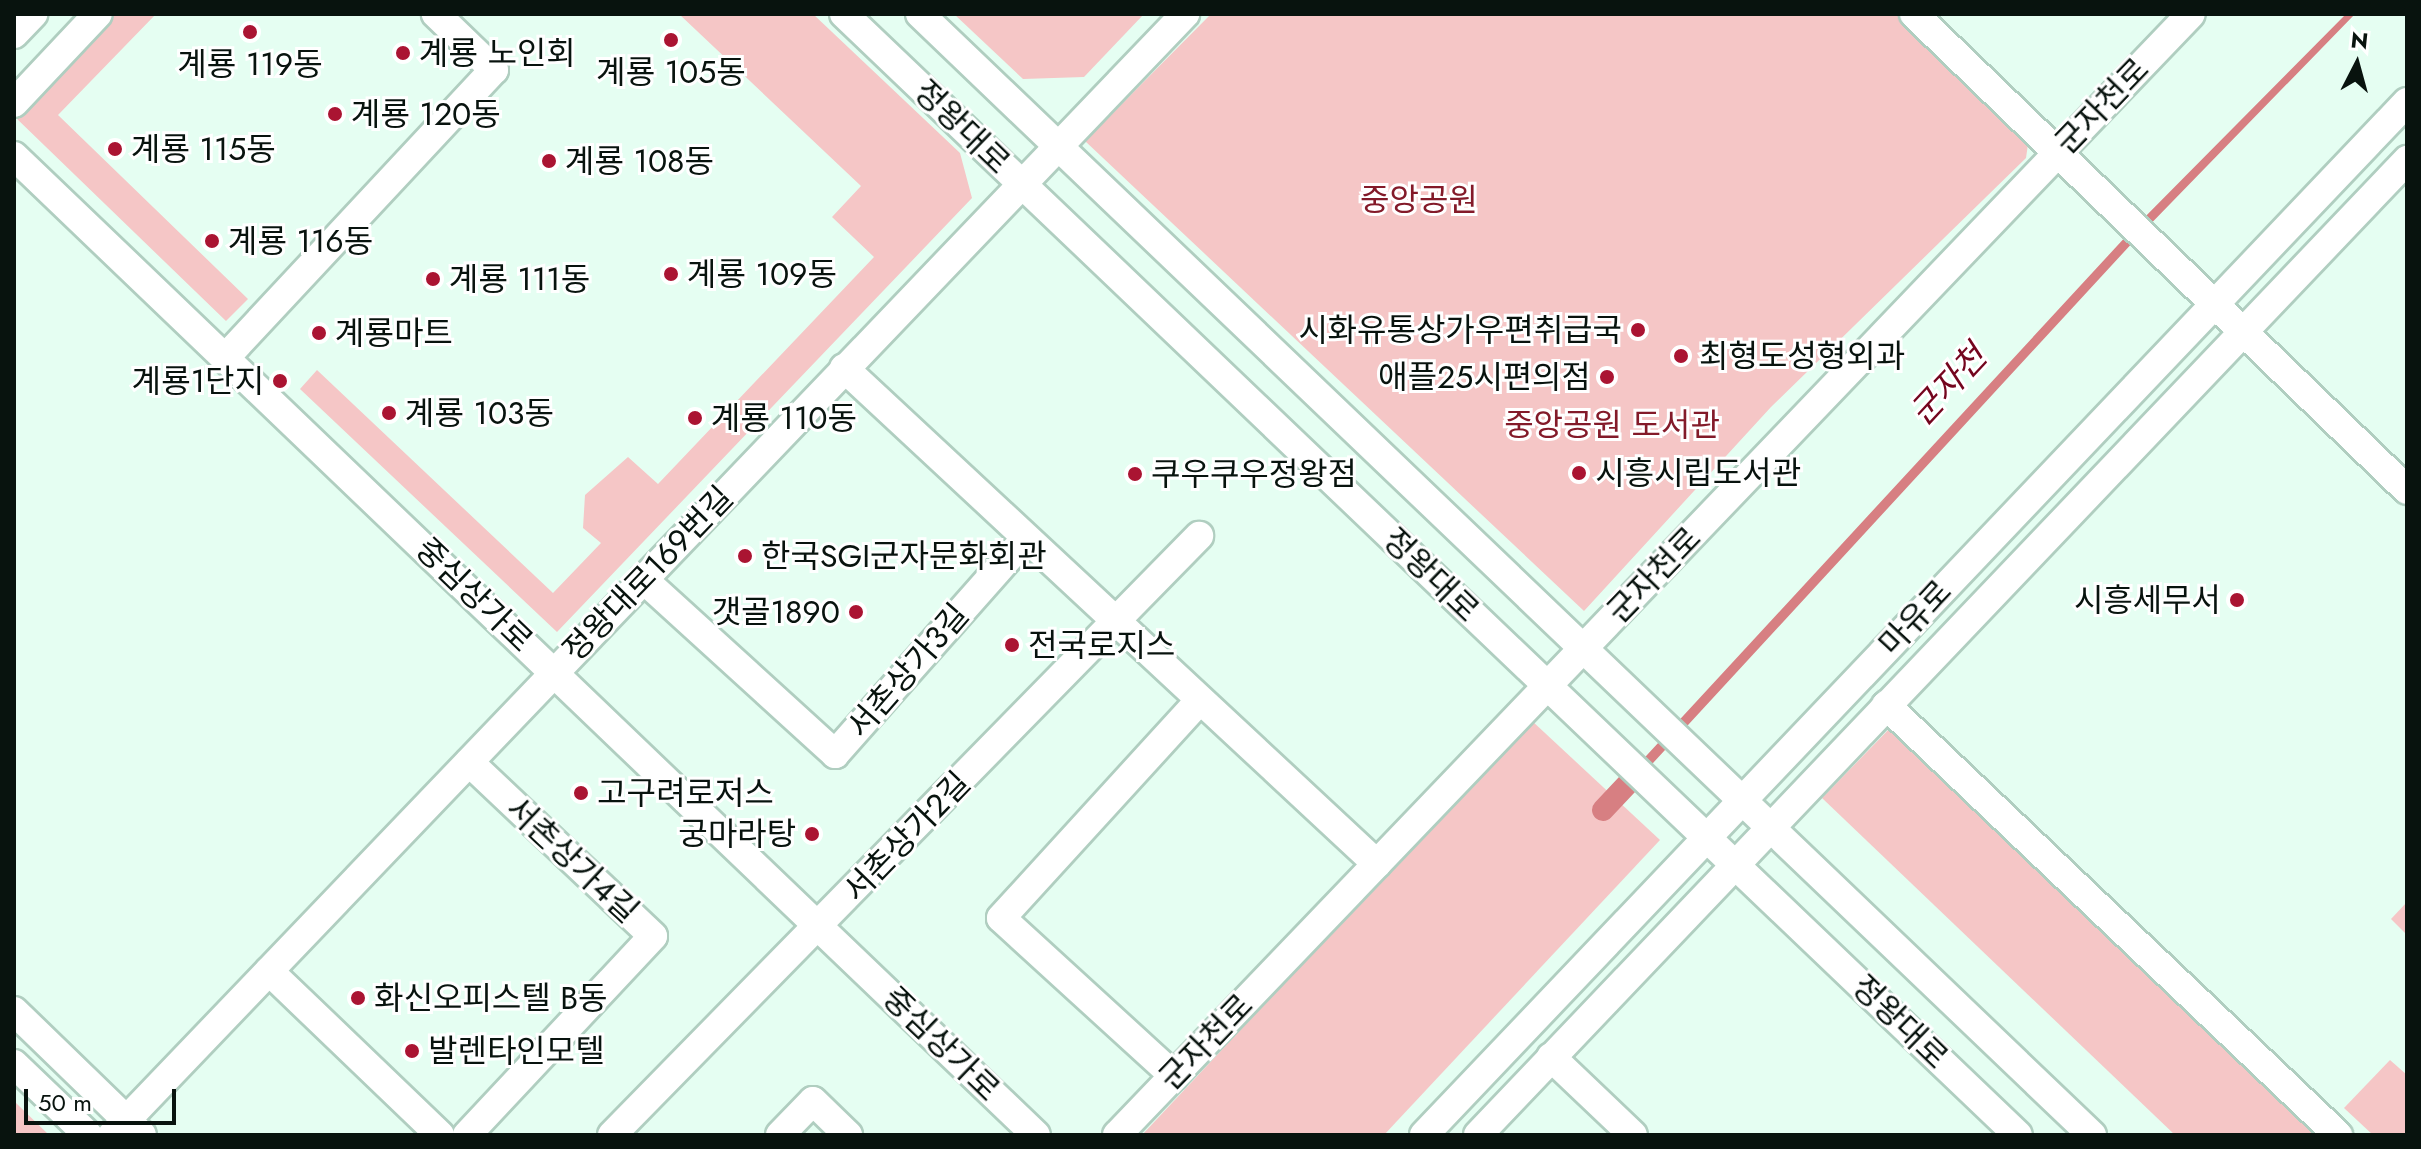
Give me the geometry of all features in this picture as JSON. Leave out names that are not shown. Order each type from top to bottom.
[{"type":"street","points":[[14,34],[33,14]]},
{"type":"street","points":[[14,103],[98,14]]},
{"type":"street","points":[[225,358],[494,70],[436,14]]},
{"type":"street","name":"정왕대로","points":[[844,14],[2018,1135]]},
{"type":"street","name":"정왕대로","points":[[920,14],[1606,674],[2092,1135]]},
{"type":"street","name":"정왕대로169번길","points":[[127,1130],[269,971],[1185,14]]},
{"type":"street","points":[[1914,14],[2056,155],[2215,302],[2407,490]]},
{"type":"street","name":"군자천로","points":[[1117,1135],[2191,14]]},
{"type":"street","name":"마유로","points":[[1424,1135],[2407,102]]},
{"type":"street","name":"중심상가로","points":[[14,156],[1036,1135]]},
{"type":"street","name":"마유로","points":[[1478,1135],[2407,160]]},
{"type":"street","points":[[844,368],[1377,864]]},
{"type":"street","name":"서촌상가2길","points":[[612,1135],[1199,536]]},
{"type":"street","name":"서촌상가3길","points":[[643,579],[835,754],[1026,538]]},
{"type":"street","points":[[1174,1076],[1001,918],[1200,700]]},
{"type":"street","points":[[1886,705],[2338,1135]]},
{"type":"street","name":"서촌상가4길","points":[[467,1135],[653,936],[469,762]]},
{"type":"street","points":[[269,971],[440,1135]]},
{"type":"street","points":[[14,1011],[127,1130]]},
{"type":"street","points":[[1551,1057],[1633,1135]]},
{"type":"street","points":[[14,1064],[88,1135]]},
{"type":"street","points":[[780,1135],[813,1101],[848,1135]]},
{"type":"green space","points":[[116,14],[156,14],[58,115],[248,299],[226,321],[15,117]]},
{"type":"green space","points":[[679,14],[813,14],[960,153],[972,198],[557,632],[300,389],[317,370],[553,593],[601,543],[583,528],[585,495],[628,457],[658,484],[874,257],[832,217],[861,186]]},
{"type":"green space","points":[[954,14],[1144,14],[1084,77],[1023,79]]},
{"type":"green space","name":"중앙공원","points":[[1211,14],[1901,14],[2029,137],[2026,158],[1771,407],[1584,611],[1085,141]]},
{"type":"green space","points":[[1531,720],[1660,840],[1384,1135],[1142,1135]]},
{"type":"green space","points":[[1894,724],[2325,1135],[2175,1135],[1822,798]]},
{"type":"green space","points":[[2407,902],[2407,935],[2391,919]]},
{"type":"green space","points":[[2390,1060],[2407,1075],[2407,1135],[2373,1135],[2344,1108]]},
{"type":"green space","points":[[14,1101],[49,1135],[14,1135]]},
{"type":"shaded area","points":[[2346,14],[2355,14],[2135,240],[1618,801],[1611,794],[2129,233]]},
{"type":"waterway","name":"군자천","points":[[1603,810],[1635,776]]},
{"type":"place","name":"계룡 119동","points":[[250,32]]},
{"type":"place","name":"계룡 105동","points":[[671,40]]},
{"type":"place","name":"계룡 노인회","points":[[403,53]]},
{"type":"place","name":"계룡 120동","points":[[335,114]]},
{"type":"place","name":"계룡 115동","points":[[115,149]]},
{"type":"place","name":"계룡 108동","points":[[549,161]]},
{"type":"place","name":"계룡 116동","points":[[212,241]]},
{"type":"place","name":"계룡 109동","points":[[671,274]]},
{"type":"place","name":"계룡 111동","points":[[433,279]]},
{"type":"place","name":"시화유통상가우편취급국","points":[[1638,330]]},
{"type":"place","name":"계룡마트","points":[[319,333]]},
{"type":"place","name":"최형도성형외과","points":[[1681,356]]},
{"type":"place","name":"애플25시편의점","points":[[1607,377]]},
{"type":"place","name":"계룡1단지","points":[[280,381]]},
{"type":"place","name":"계룡 103동","points":[[389,413]]},
{"type":"place","name":"계룡 110동","points":[[695,418]]},
{"type":"place","name":"시흥시립도서관","points":[[1579,473]]},
{"type":"place","name":"쿠우쿠우정왕점","points":[[1135,474]]},
{"type":"place","name":"한국SGI군자문화회관","points":[[745,556]]},
{"type":"place","name":"시흥세무서","points":[[2237,600]]},
{"type":"place","name":"갯골1890","points":[[856,612]]},
{"type":"place","name":"전국로지스","points":[[1012,645]]},
{"type":"place","name":"고구려로저스","points":[[581,793]]},
{"type":"place","name":"궁마라탕","points":[[812,834]]},
{"type":"place","name":"화신오피스텔 B동","points":[[358,998]]},
{"type":"place","name":"발렌타인모텔","points":[[412,1051]]},
{"type":"park label","name":"중앙공원 도서관","points":[[1612,425]]}]
